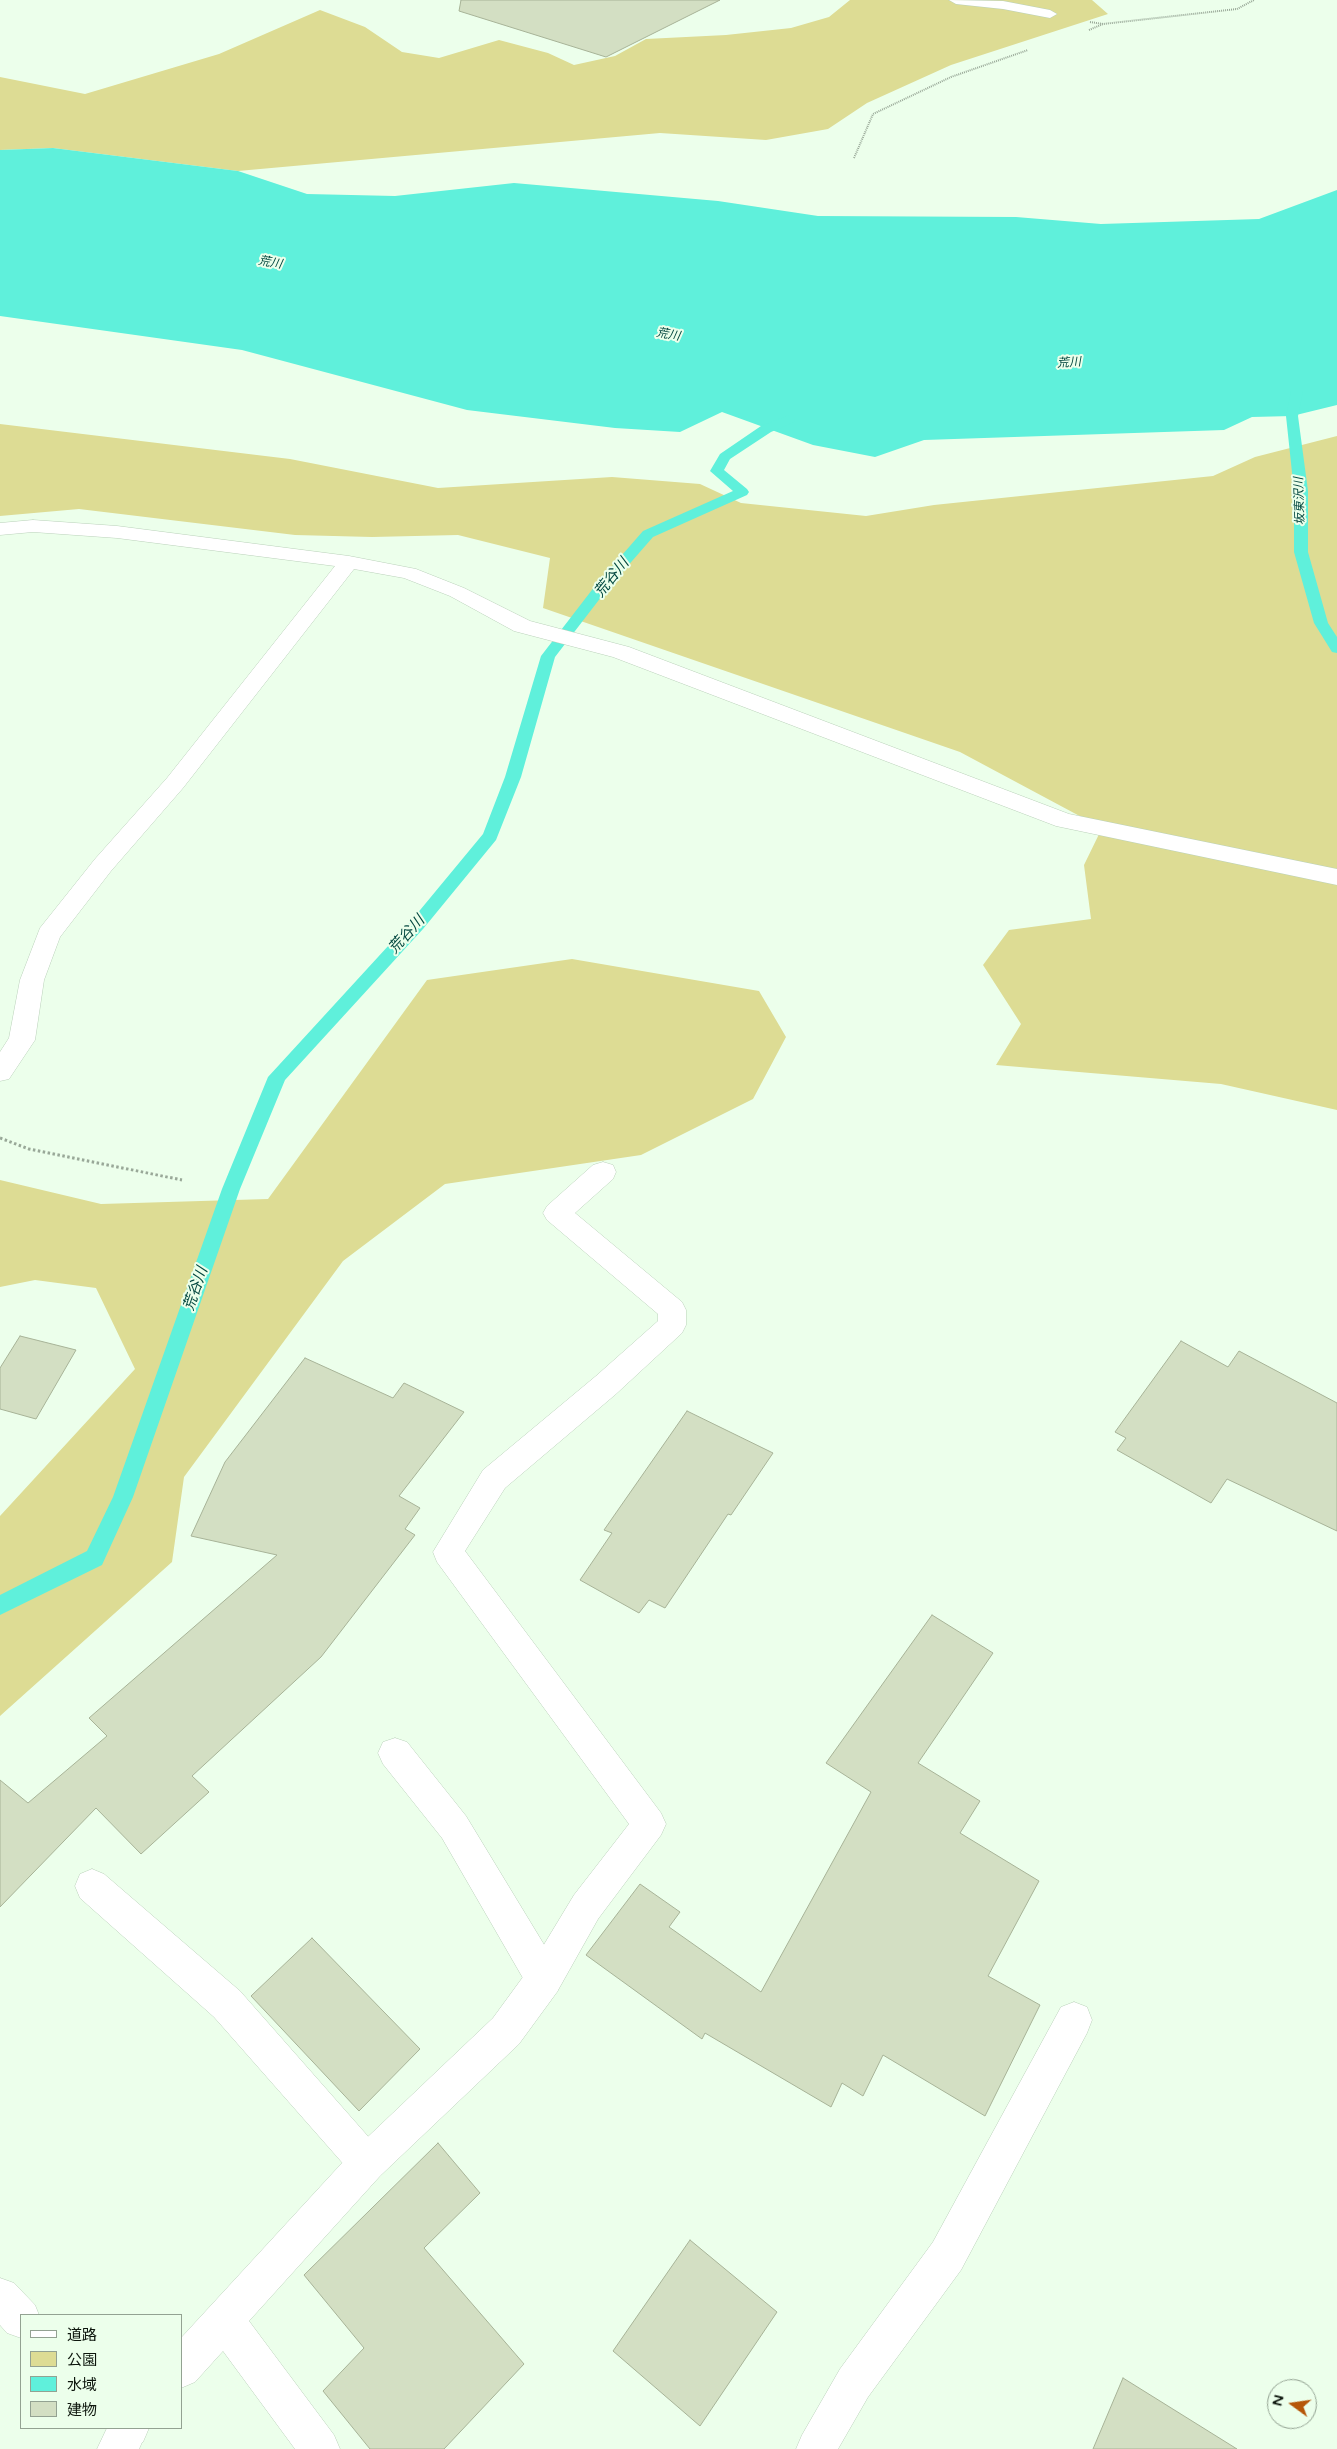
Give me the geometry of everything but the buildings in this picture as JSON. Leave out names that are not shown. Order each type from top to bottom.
[{"type":"street","points":[[956,0],[1003,5],[1050,14]]},
{"type":"street","points":[[0,529],[34,526],[117,532],[349,562],[409,574],[458,592],[522,626],[621,652],[1064,821],[1337,877]]},
{"type":"street","points":[[0,1072],[22,1040],[32,980],[49,934],[103,865],[175,782],[245,696],[349,562]]},
{"type":"street","points":[[182,2367],[367,2163],[506,2030],[544,1979],[586,1906],[649,1824],[448,1552],[494,1480],[606,1385],[672,1325],[672,1310],[557,1213],[603,1172]]},
{"type":"street","points":[[395,1753],[454,1827],[544,1979]]},
{"type":"street","points":[[92,1886],[227,2004],[367,2163]]},
{"type":"street","points":[[816,2449],[854,2383],[947,2256],[1074,2020]]},
{"type":"street","points":[[0,2297],[20,2318]]},
{"type":"street","points":[[224,2320],[320,2449]]},
{"type":"path","points":[[1085,31],[1103,24],[1237,9],[1254,0]]},
{"type":"path","points":[[1050,14],[1103,24]]},
{"type":"path","points":[[854,158],[873,114],[951,78],[1031,49]]},
{"type":"path","points":[[0,1138],[29,1149],[182,1180]]},
{"type":"green space","points":[[850,0],[1092,0],[1108,14],[951,65],[867,103],[828,129],[766,140],[660,133],[238,171],[53,148],[0,150],[0,77],[85,94],[219,54],[320,10],[365,27],[402,52],[439,58],[499,40],[548,53],[574,65],[615,56],[646,39],[726,35],[791,28],[829,17]]},
{"type":"green space","points":[[0,424],[290,459],[438,488],[612,477],[700,484],[741,503],[866,516],[934,505],[1213,476],[1255,457],[1337,436],[1337,1110],[1221,1084],[996,1065],[1021,1024],[983,965],[1009,930],[1091,919],[1084,865],[1102,828],[960,752],[543,608],[550,558],[458,535],[372,537],[295,535],[79,509],[0,516]]},
{"type":"green space","points":[[572,959],[759,991],[786,1037],[753,1099],[641,1155],[445,1184],[343,1261],[184,1477],[172,1562],[0,1716],[0,1516],[135,1369],[96,1288],[35,1280],[0,1287],[0,1180],[101,1204],[268,1199],[427,980]]},
{"type":"water","name":"荒川","points":[[53,148],[238,171],[307,194],[395,196],[514,183],[718,201],[818,216],[1016,217],[1101,224],[1259,219],[1337,190],[1337,405],[1292,416],[1252,417],[1224,430],[924,440],[875,457],[813,445],[722,412],[680,432],[615,428],[467,410],[242,350],[0,316],[0,150]]},
{"type":"waterway","name":"坂東沢川","points":[[1297,391],[1292,416],[1301,491],[1301,552],[1321,623],[1337,649]]},
{"type":"waterway","name":"荒谷川","points":[[0,1605],[95,1558],[123,1497],[231,1189],[277,1077],[417,925],[490,836],[513,777],[548,656],[600,589],[648,534],[742,492],[717,471],[725,457],[766,429],[789,419]]}]
